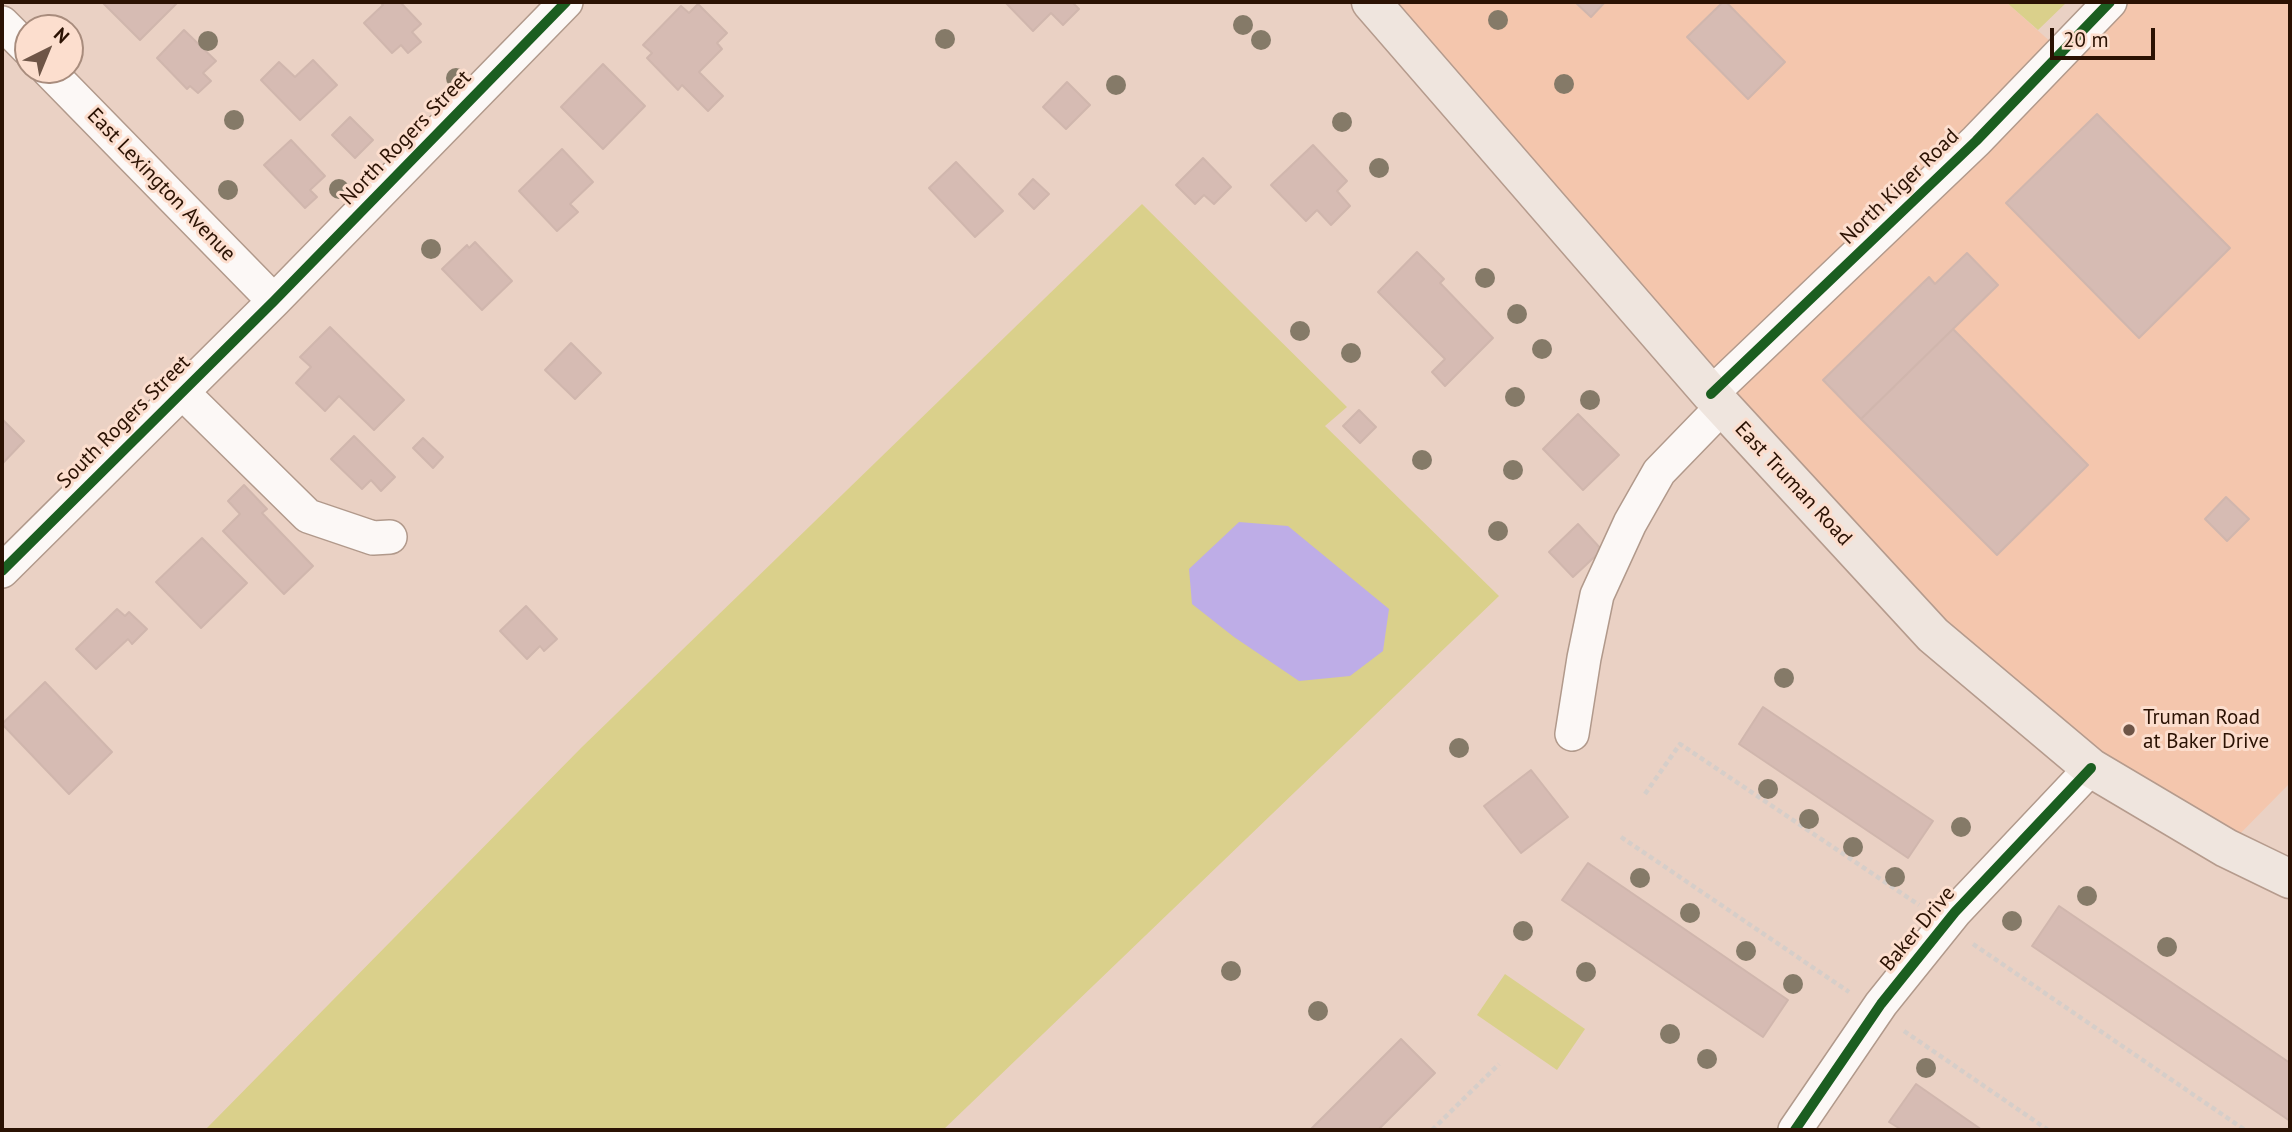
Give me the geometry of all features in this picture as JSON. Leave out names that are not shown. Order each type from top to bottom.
[{"type":"main road","name":"East Truman Road","points":[[1371,2],[1716,401],[1933,635],[2091,768],[2226,848],[2290,879]]},
{"type":"street","name":"North Rogers Street","points":[[274,301],[566,2]]},
{"type":"street","name":"North Kiger Road","points":[[1573,734],[1597,595],[1630,523],[1659,472],[1716,401],[1976,141],[2110,2]]},
{"type":"street","name":"East Lexington Avenue","points":[[62,84],[274,301]]},
{"type":"street","name":"South Rogers Street","points":[[2,571],[274,301]]},
{"type":"street","points":[[182,392],[309,516],[373,538],[390,537]]},
{"type":"street","name":"Baker Drive","points":[[1795,1130],[1881,1004],[1955,912],[2091,768]]},
{"type":"path","points":[[1646,794],[1680,744],[1920,906]]},
{"type":"path","points":[[1621,837],[1849,993]]},
{"type":"path","points":[[1973,944],[2245,1130]]},
{"type":"path","points":[[1895,1024],[2048,1130]]},
{"type":"path","points":[[1432,1130],[1499,1064]]},
{"type":"shaded area","points":[[1366,2],[2006,2],[2062,52],[2111,2],[2290,2],[2290,783],[2226,848],[2091,768],[1711,394]]},
{"type":"shaded area","points":[[2006,2],[2067,2],[2038,30]]},
{"type":"shaded area","points":[[1142,204],[1347,407],[1325,426],[1499,596],[943,1130],[205,1130],[581,748]]},
{"type":"shaded area","points":[[1239,522],[1288,526],[1389,609],[1383,651],[1350,676],[1299,681],[1234,637],[1192,604],[1189,569]]},
{"type":"shaded area","points":[[1505,974],[1585,1029],[1557,1070],[1477,1015]]},
{"type":"building","points":[[102,2],[178,2],[140,40]]},
{"type":"building","points":[[380,2],[400,2],[421,24],[412,32],[421,42],[408,53],[401,45],[392,53],[364,23],[383,5]]},
{"type":"building","points":[[1005,2],[1072,2],[1079,9],[1063,25],[1051,13],[1033,31]]},
{"type":"building","points":[[1575,2],[1605,2],[1591,17]]},
{"type":"building","points":[[1723,2],[1785,62],[1748,99],[1687,37]]},
{"type":"building","points":[[698,4],[727,33],[717,43],[722,49],[699,72],[723,96],[708,111],[682,85],[678,90],[647,58],[652,53],[643,45],[681,6],[689,13]]},
{"type":"building","points":[[184,30],[216,61],[203,73],[211,81],[198,93],[190,86],[187,89],[157,58]]},
{"type":"building","points":[[313,60],[337,85],[300,120],[261,80],[279,62],[295,77]]},
{"type":"building","points":[[603,64],[645,106],[603,149],[561,107]]},
{"type":"building","points":[[1067,82],[1090,105],[1066,129],[1043,107]]},
{"type":"building","points":[[2097,114],[2230,248],[2139,338],[2006,203]]},
{"type":"building","points":[[350,117],[373,140],[355,158],[332,135]]},
{"type":"building","points":[[291,140],[325,176],[310,190],[317,197],[305,208],[264,165]]},
{"type":"building","points":[[1313,145],[1347,181],[1337,191],[1350,206],[1331,225],[1317,210],[1306,221],[1271,185]]},
{"type":"building","points":[[562,149],[593,182],[570,204],[578,212],[557,231],[519,191]]},
{"type":"building","points":[[1203,158],[1231,187],[1214,204],[1204,195],[1195,204],[1176,185]]},
{"type":"building","points":[[956,162],[1003,211],[975,237],[929,188]]},
{"type":"building","points":[[1033,179],[1049,194],[1034,209],[1019,194]]},
{"type":"building","points":[[475,242],[512,281],[482,310],[442,269],[467,245],[469,248]]},
{"type":"building","points":[[1417,252],[1444,279],[1440,283],[1493,338],[1445,386],[1432,372],[1445,359],[1378,292]]},
{"type":"building","points":[[1967,253],[1998,285],[1861,419],[1823,380],[1929,277],[1935,284]]},
{"type":"building","points":[[330,327],[404,400],[374,430],[339,396],[325,411],[296,383],[311,367],[300,357]]},
{"type":"building","points":[[1953,329],[2088,465],[1997,555],[1861,419]]},
{"type":"building","points":[[571,343],[601,373],[575,399],[545,370]]},
{"type":"building","points":[[1359,410],[1376,427],[1360,443],[1343,426]]},
{"type":"building","points":[[1578,414],[1619,455],[1583,490],[1543,449]]},
{"type":"building","points":[[2,419],[24,441],[2,464]]},
{"type":"building","points":[[354,436],[395,477],[381,491],[371,480],[362,489],[331,459]]},
{"type":"building","points":[[423,438],[443,457],[433,468],[413,448]]},
{"type":"building","points":[[244,485],[267,509],[262,513],[313,566],[284,594],[223,531],[240,514],[228,501]]},
{"type":"building","points":[[2226,497],[2249,519],[2227,541],[2205,519]]},
{"type":"building","points":[[1578,524],[1602,550],[1573,577],[1549,552]]},
{"type":"building","points":[[202,538],[247,583],[201,628],[156,582]]},
{"type":"building","points":[[526,606],[557,639],[544,651],[540,646],[527,659],[500,631]]},
{"type":"building","points":[[117,609],[125,616],[129,612],[147,629],[132,644],[128,639],[96,669],[76,649]]},
{"type":"building","points":[[45,682],[112,752],[69,794],[2,724]]},
{"type":"building","points":[[1763,707],[1933,821],[1908,858],[1739,744]]},
{"type":"building","points":[[1531,770],[1568,817],[1521,853],[1484,806]]},
{"type":"building","points":[[1588,863],[1788,1000],[1763,1037],[1562,900]]},
{"type":"building","points":[[2059,906],[2290,1063],[2290,1121],[2032,946]]},
{"type":"building","points":[[1401,1039],[1435,1073],[1378,1130],[1310,1130]]},
{"type":"building","points":[[1916,1084],[1982,1130],[1902,1130],[1889,1122]]},
{"type":"cycle path","points":[[2,571],[274,301],[566,2]]},
{"type":"cycle path","points":[[1711,394],[1976,141],[2110,2]]},
{"type":"cycle path","points":[[1795,1130],[1881,1004],[1955,912],[2091,768]]},
{"type":"place","name":"Truman Road at Baker Drive","points":[[2129,730]]}]
